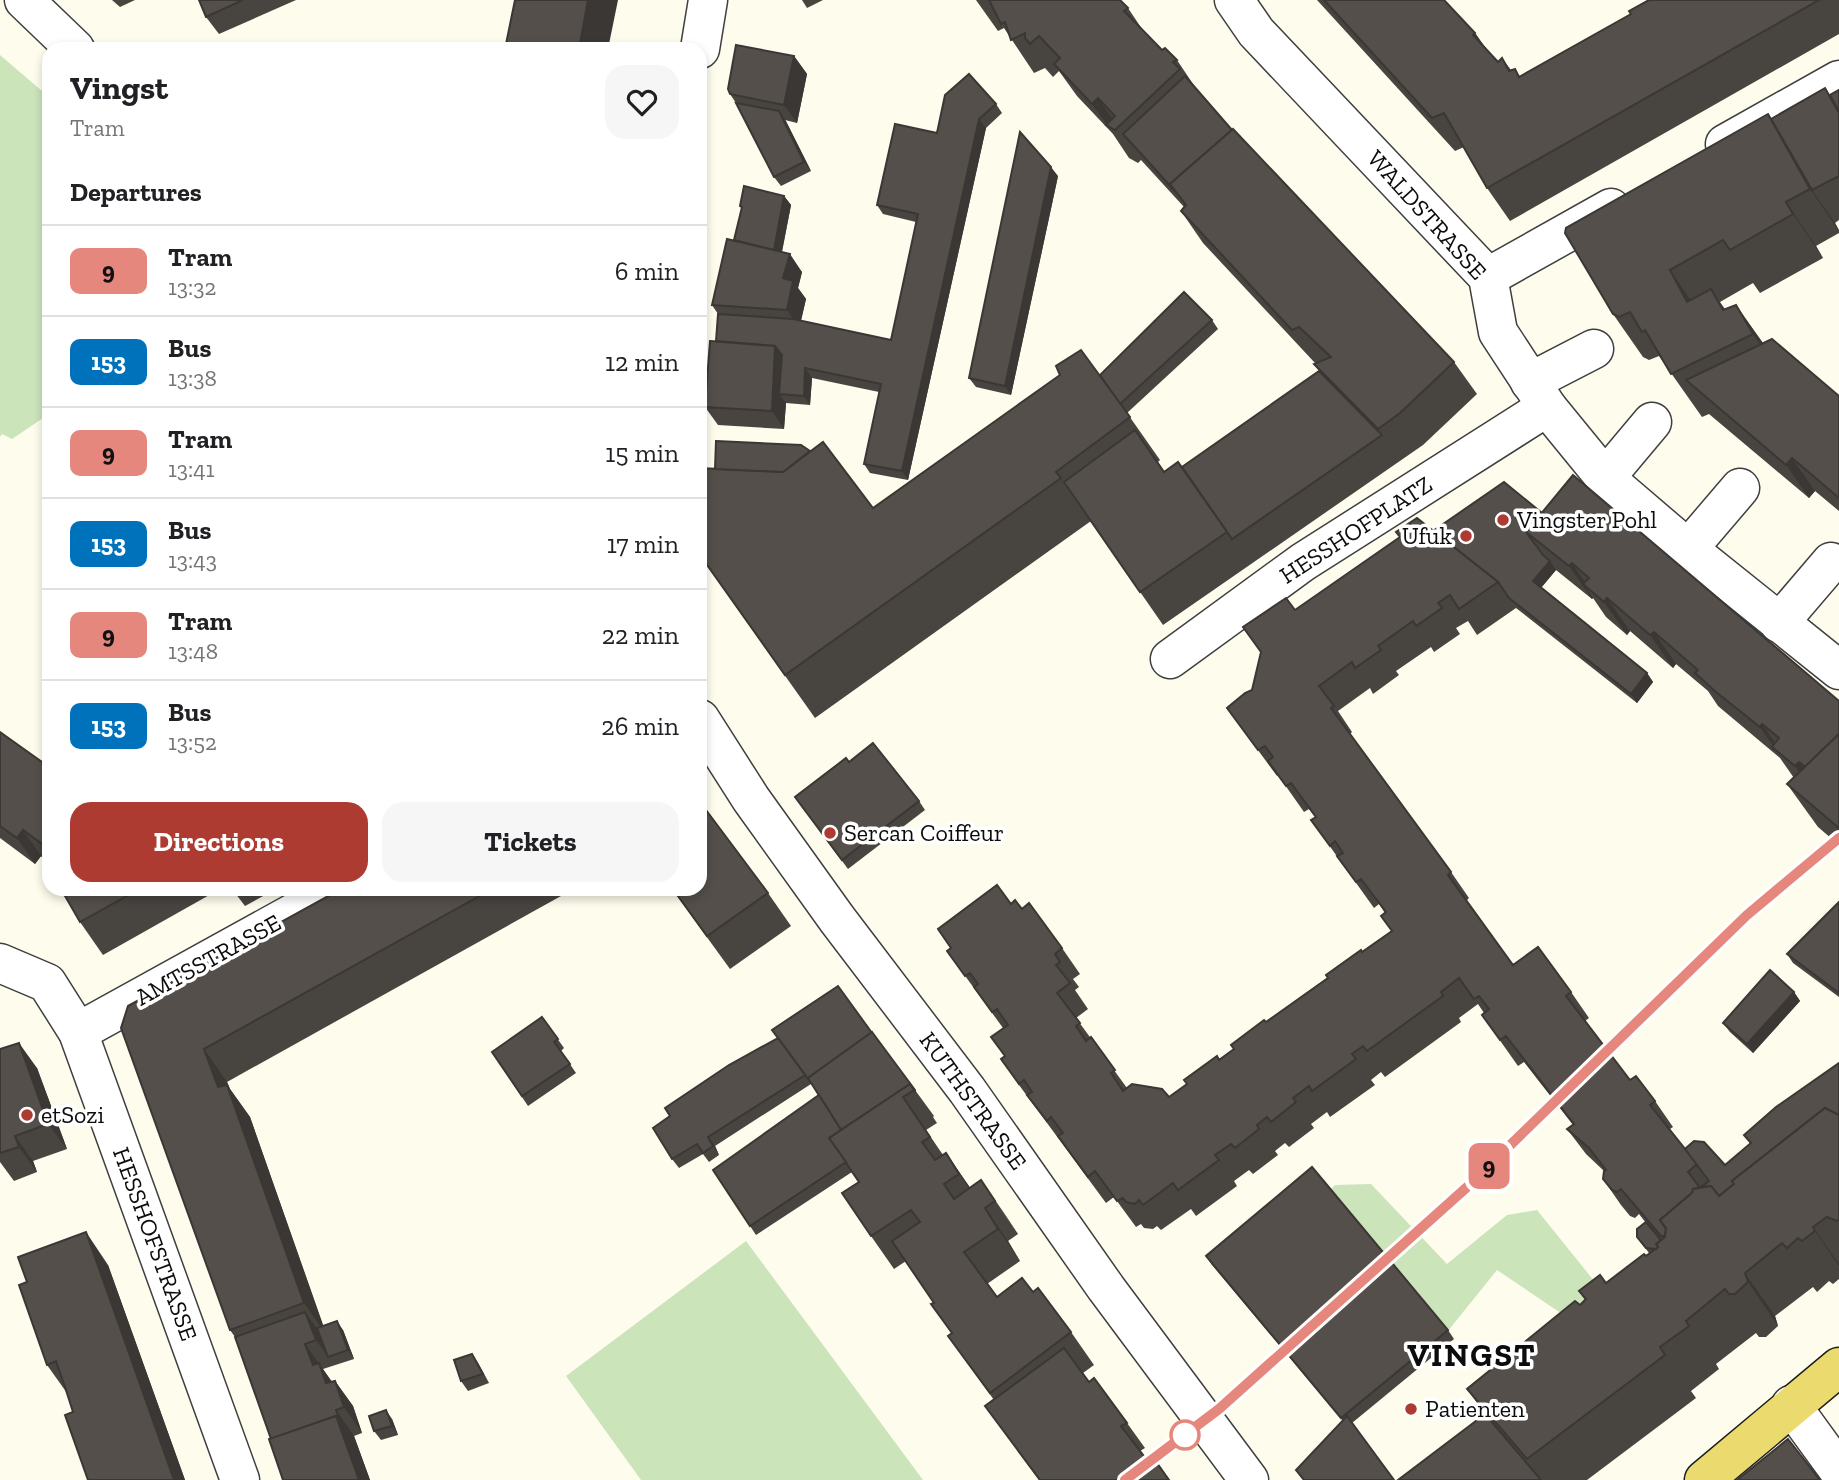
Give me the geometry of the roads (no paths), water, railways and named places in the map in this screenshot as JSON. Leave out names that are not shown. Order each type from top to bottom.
[{"type":"main road","points":[[1704,1480],[1839,1367]]},
{"type":"street","points":[[24,0],[68,42]]},
{"type":"street","points":[[701,42],[708,0]]},
{"type":"street","name":"WALDSTRASSE","points":[[1234,0],[1256,32],[1488,277],[1498,332],[1539,395],[1605,478],[1688,550],[1839,670]]},
{"type":"street","points":[[1694,162],[1839,80]]},
{"type":"street","points":[[1488,277],[1646,189]]},
{"type":"street","name":"HESSHOFPLATZ","points":[[1170,659],[1539,395],[1594,349]]},
{"type":"street","points":[[1605,478],[1652,422]]},
{"type":"street","points":[[1688,550],[1740,488]]},
{"type":"street","points":[[1779,623],[1831,562]]},
{"type":"street","name":"KUTHSTRASSE","points":[[707,730],[751,799],[829,908],[967,1090],[1106,1288],[1249,1480]]},
{"type":"street","name":"AMTSSTRASSE","points":[[78,1032],[324,896]]},
{"type":"street","name":"HESSHOFSTRASSE","points":[[0,963],[47,983],[78,1032],[240,1480]]},
{"type":"street","points":[[1791,1405],[1839,1471]]},
{"type":"tram line","name":"9","points":[[1125,1480],[1219,1409],[1466,1188],[1747,915],[1839,838]]},
{"type":"place","name":"Vingster Pohl","points":[[1503,520]]},
{"type":"place","name":"Ufuk","points":[[1466,536]]},
{"type":"place","name":"Sercan Coiffeur","points":[[830,833]]},
{"type":"place","name":"etSozi","points":[[27,1115]]},
{"type":"place","name":"Patienten","points":[[1411,1409]]},
{"type":"district","name":"VINGST","points":[[1472,1355]]}]
